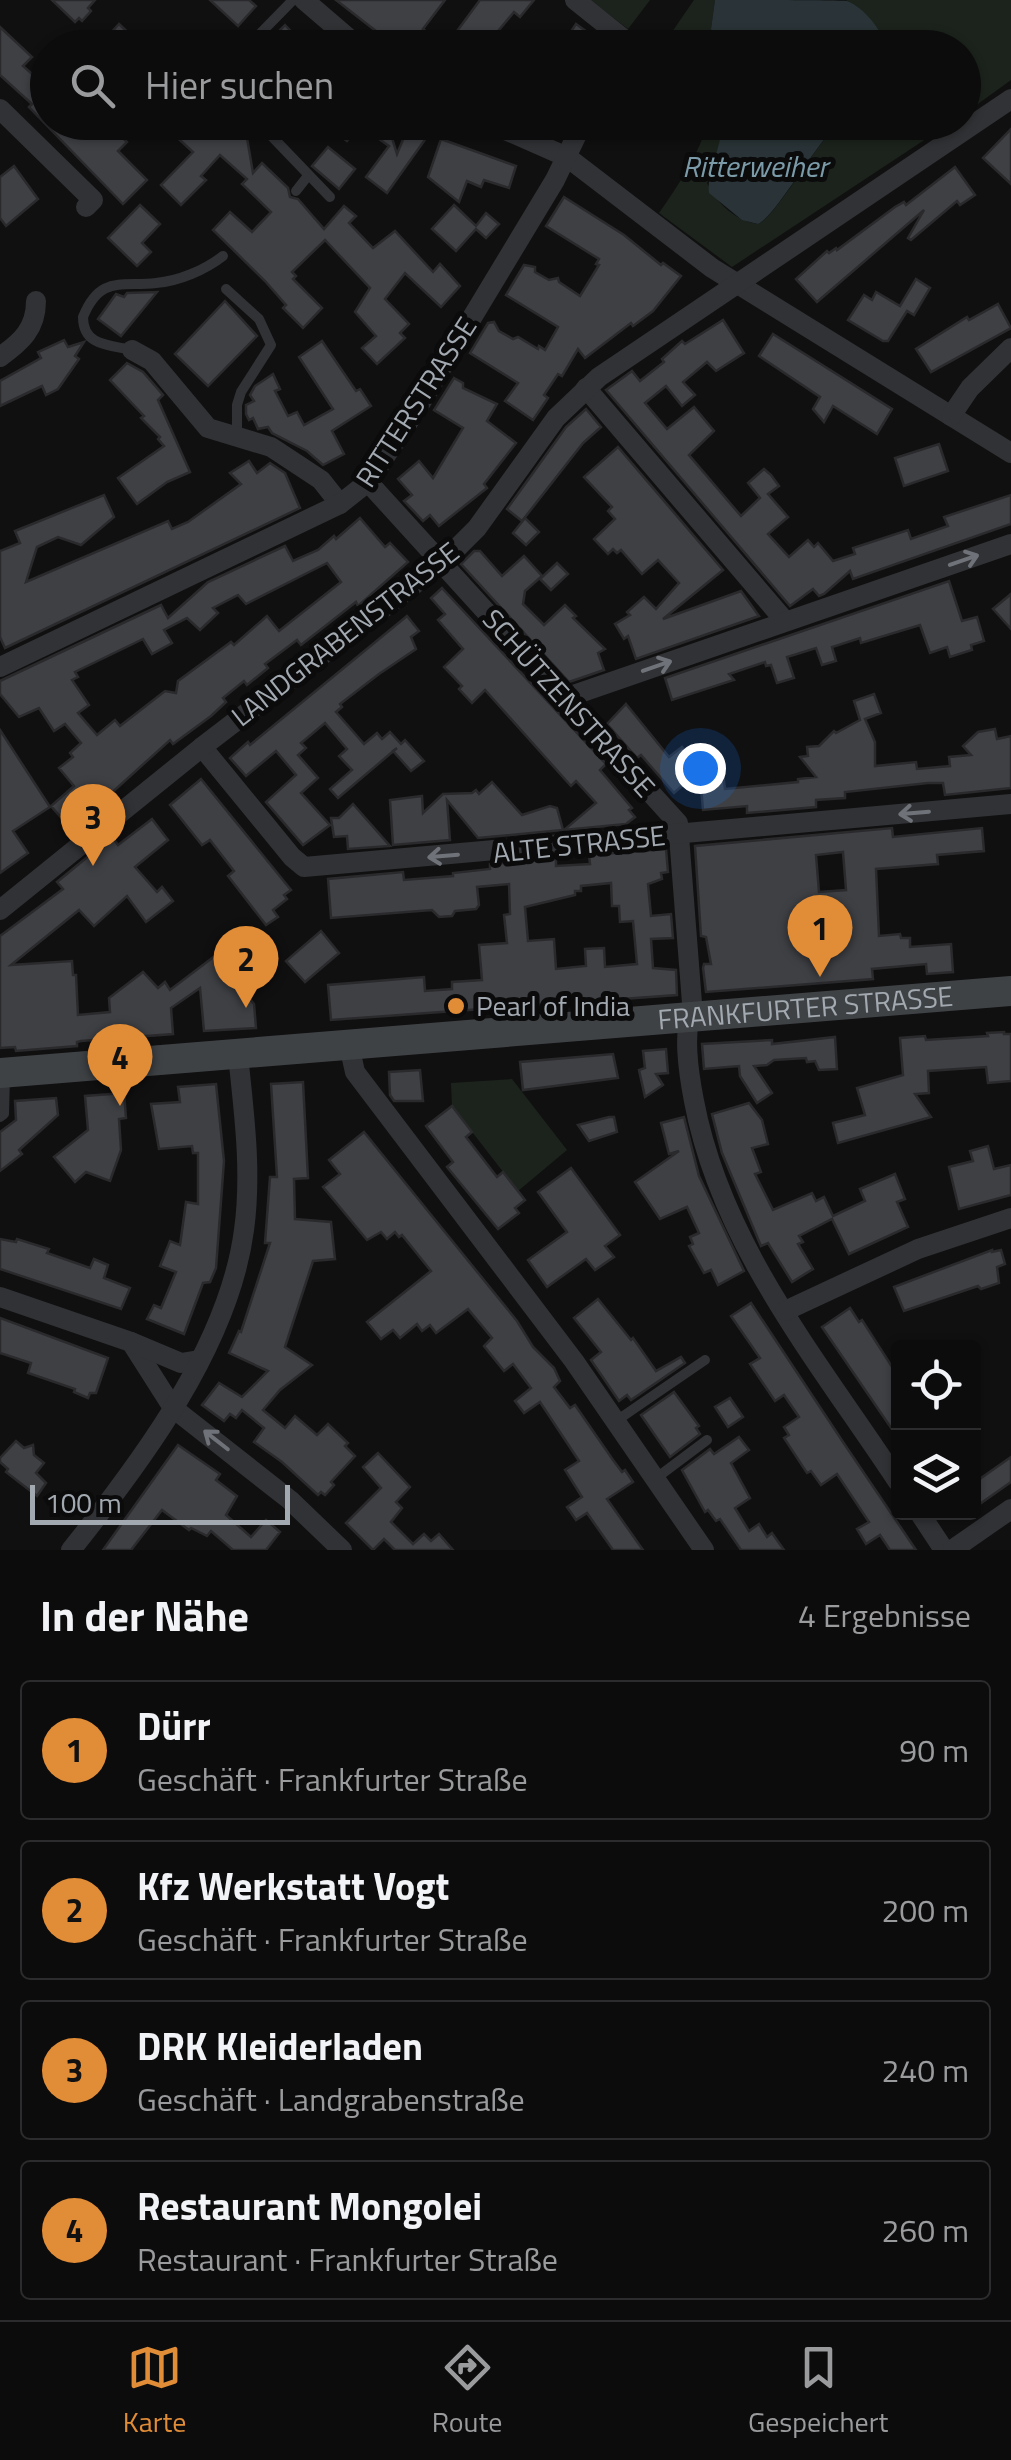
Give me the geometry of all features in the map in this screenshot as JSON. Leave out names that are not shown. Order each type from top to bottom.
[{"type":"main road","name":"FRANKFURTER STRASSE","points":[[2,1073],[1011,991]]},
{"type":"street","points":[[304,0],[339,30]]},
{"type":"street","points":[[574,0],[613,30]]},
{"type":"street","name":"LANDGRABENSTRASSE","points":[[981,119],[1011,99]]},
{"type":"street","points":[[0,109],[30,139]]},
{"type":"street","points":[[31,140],[92,200],[86,207]]},
{"type":"street","points":[[528,140],[566,157],[698,257],[1011,454]]},
{"type":"street","name":"RITTERSTRASSE","points":[[0,667],[340,504],[368,482],[416,412],[574,140]]},
{"type":"street","name":"LANDGRABENSTRASSE","points":[[0,910],[202,747],[442,563],[477,528],[535,443],[586,388],[950,140]]},
{"type":"street","points":[[0,357],[24,339],[36,312],[36,301]]},
{"type":"street","points":[[950,416],[970,388],[1011,348]]},
{"type":"street","points":[[132,350],[152,360],[208,428],[262,443],[279,452],[321,480],[340,504]]},
{"type":"street","points":[[586,388],[785,621]]},
{"type":"street","name":"SCHÜTZENSTRASSE","points":[[368,482],[678,823],[692,1003],[688,1018],[692,1096],[714,1177],[750,1256],[891,1471]]},
{"type":"street","points":[[565,698],[1011,544]]},
{"type":"street","name":"ALTE STRASSE","points":[[202,747],[304,867],[1011,804]]},
{"type":"street","points":[[349,1045],[355,1072],[542,1317],[704,1550]]},
{"type":"street","points":[[71,1550],[174,1408],[233,1280],[244,1233],[248,1163],[238,1055]]},
{"type":"street","points":[[785,1311],[918,1249],[1011,1218]]},
{"type":"street","points":[[0,1297],[181,1363],[198,1360]]},
{"type":"street","points":[[131,1342],[174,1408],[290,1500],[342,1550]]},
{"type":"street","points":[[925,1520],[948,1550],[1011,1509]]},
{"type":"lane","points":[[264,30],[293,0]]},
{"type":"lane","points":[[274,140],[330,198]]},
{"type":"lane","points":[[296,191],[307,177]]},
{"type":"lane","points":[[132,350],[95,342],[86,334],[83,317],[94,298],[110,285],[162,282],[206,268],[223,256]]},
{"type":"lane","points":[[226,289],[259,319],[271,344],[241,392],[236,438]]},
{"type":"lane","points":[[0,1117],[4,1114],[2,1073]]},
{"type":"lane","points":[[616,1421],[705,1360]]},
{"type":"lane","points":[[655,1479],[707,1440]]},
{"type":"shaded area","points":[[590,0],[650,0],[628,29]]},
{"type":"shaded area","points":[[694,0],[715,0],[711,30],[673,30]]},
{"type":"shaded area","points":[[846,0],[1011,0],[1011,80],[981,102],[981,30],[878,30]]},
{"type":"shaded area","points":[[702,140],[720,140],[707,183],[728,210],[758,224],[775,208],[824,140],[924,140],[732,267],[659,213]]},
{"type":"shaded area","points":[[512,1079],[567,1150],[518,1191],[452,1106],[451,1083]]},
{"type":"water","points":[[715,0],[847,1],[878,30],[711,30]]},
{"type":"water","name":"Ritterweiher","points":[[825,140],[775,208],[758,224],[742,220],[709,193],[720,141]]},
{"type":"building","points":[[52,0],[95,0],[82,21],[79,18],[75,22]]},
{"type":"building","points":[[210,0],[249,0],[256,6],[238,26]]},
{"type":"building","points":[[336,0],[445,0],[424,30],[375,30]]},
{"type":"building","points":[[480,0],[534,0],[520,17],[514,12],[499,30],[458,30]]},
{"type":"building","points":[[0,27],[30,55],[23,66],[30,72],[30,102],[0,75]]},
{"type":"building","points":[[1011,129],[1011,184],[983,158]]},
{"type":"building","points":[[61,140],[127,142],[118,151],[147,180],[123,204]]},
{"type":"building","points":[[180,140],[247,140],[253,173],[262,163],[324,229],[344,206],[356,216],[349,223],[373,248],[395,231],[433,272],[440,264],[460,286],[441,307],[405,273],[385,299],[409,324],[400,333],[405,338],[377,364],[362,348],[376,336],[355,312],[370,288],[325,240],[292,272],[296,276],[293,279],[322,308],[303,328],[265,281],[213,230],[230,212],[252,232],[271,212],[242,184],[247,179],[220,155],[201,176],[206,180],[181,205],[161,185],[193,152]]},
{"type":"building","points":[[380,140],[393,140],[397,154],[403,140],[425,140],[387,193],[366,177],[389,146]]},
{"type":"building","points":[[441,140],[516,166],[509,188],[484,180],[481,187],[467,181],[459,202],[428,177]]},
{"type":"building","points":[[328,147],[355,169],[339,189],[312,166]]},
{"type":"building","points":[[14,166],[38,199],[6,226],[0,218],[0,177]]},
{"type":"building","points":[[955,167],[975,195],[960,205],[957,201],[911,240],[908,238],[924,210],[817,302],[796,279],[827,251],[837,250],[895,207],[904,202],[906,205]]},
{"type":"building","points":[[564,197],[681,276],[653,311],[633,326],[631,323],[585,358],[578,349],[562,376],[558,374],[544,395],[548,398],[533,420],[505,401],[518,383],[470,353],[488,323],[494,322],[499,331],[513,339],[518,337],[545,350],[558,327],[506,295],[524,265],[535,267],[535,272],[549,280],[558,278],[580,296],[599,265],[599,259],[546,226]]},
{"type":"building","points":[[140,205],[160,224],[142,243],[151,252],[137,266],[108,238]]},
{"type":"building","points":[[454,205],[476,226],[486,213],[499,224],[486,238],[476,229],[456,251],[432,229]]},
{"type":"building","points":[[916,279],[930,288],[914,315],[907,311],[888,341],[848,320],[864,295],[872,300],[876,292],[900,306]]},
{"type":"building","points":[[157,292],[121,336],[98,319],[116,294],[124,297],[127,293]]},
{"type":"building","points":[[225,301],[257,336],[208,386],[175,354]]},
{"type":"building","points":[[998,304],[1011,328],[931,372],[916,349],[967,317],[969,320]]},
{"type":"building","points":[[723,320],[744,353],[716,371],[707,362],[683,382],[695,395],[682,406],[666,386],[645,403],[667,429],[694,407],[714,431],[689,455],[741,516],[760,498],[748,483],[764,469],[771,475],[779,486],[768,494],[788,517],[768,534],[789,557],[808,540],[814,547],[818,543],[833,561],[855,554],[853,548],[908,530],[911,539],[948,526],[944,517],[1011,495],[1011,524],[853,579],[850,571],[824,594],[819,596],[813,589],[790,606],[606,390],[632,371],[640,381],[682,341],[685,344]]},
{"type":"building","points":[[773,334],[892,409],[877,434],[833,406],[824,422],[813,409],[820,397],[759,356]]},
{"type":"building","points":[[64,340],[68,347],[84,342],[75,356],[79,359],[58,389],[46,395],[42,386],[0,406],[0,381],[41,358],[38,352]]},
{"type":"building","points":[[322,341],[371,406],[332,431],[344,454],[323,465],[268,427],[258,429],[246,414],[246,405],[254,401],[250,395],[255,386],[273,374],[280,389],[275,391],[288,416],[297,412],[304,425],[333,409],[299,357]]},
{"type":"building","points":[[127,363],[143,372],[163,395],[158,400],[190,472],[167,482],[137,504],[118,478],[164,446],[141,418],[144,416],[110,380]]},
{"type":"building","points":[[454,378],[463,383],[463,388],[497,404],[487,421],[516,443],[484,484],[487,488],[439,526],[430,515],[423,521],[404,501],[412,495],[398,479],[419,461],[433,478],[463,428],[434,410]]},
{"type":"building","points":[[586,409],[601,427],[583,443],[522,521],[507,509],[566,427]]},
{"type":"building","points":[[939,444],[948,471],[904,486],[895,458]]},
{"type":"building","points":[[618,447],[723,570],[663,619],[741,591],[759,616],[636,659],[628,636],[624,639],[615,624],[630,615],[627,612],[644,597],[656,609],[679,583],[658,560],[642,574],[621,550],[617,553],[613,549],[608,554],[594,539],[615,519],[608,511],[612,507],[584,477]]},
{"type":"building","points":[[249,461],[257,473],[270,463],[285,473],[300,508],[5,648],[0,637],[0,551],[20,543],[15,531],[104,495],[114,517],[81,545],[58,537],[37,547],[26,582],[168,521],[172,529],[188,522],[241,484],[230,473]]},
{"type":"building","points":[[360,518],[385,547],[390,543],[408,562],[358,606],[356,602],[301,645],[297,640],[265,664],[268,668],[247,685],[244,681],[223,698],[226,702],[211,716],[173,744],[170,740],[106,798],[71,824],[65,822],[51,806],[74,786],[59,768],[73,757],[70,753],[81,743],[65,724],[54,731],[39,708],[19,717],[0,694],[0,681],[161,605],[168,618],[208,582],[285,546],[293,561],[318,550],[334,536],[336,539]],"holes":[[[327,563],[341,582],[279,631],[267,616],[234,645],[231,642],[178,681],[176,693],[165,691],[120,726],[115,720],[97,735],[78,713],[89,705],[72,680],[78,677],[75,672],[143,639],[152,654],[172,643],[164,630],[187,618],[200,630],[218,613],[213,608],[238,595],[246,604]]]},
{"type":"building","points":[[525,518],[539,532],[526,545],[513,533]]},
{"type":"building","points":[[474,551],[480,551],[502,576],[524,556],[542,576],[525,591],[523,604],[544,625],[565,605],[605,649],[598,653],[604,670],[569,682],[461,564]]},
{"type":"building","points":[[557,563],[568,574],[551,590],[540,579]]},
{"type":"building","points":[[949,581],[962,621],[977,617],[984,641],[971,645],[972,650],[950,657],[947,647],[930,653],[920,625],[861,643],[860,638],[832,647],[836,661],[822,665],[816,648],[787,657],[794,678],[777,683],[771,665],[766,666],[765,662],[729,674],[734,680],[672,700],[665,678]]},
{"type":"building","points":[[442,588],[606,764],[600,770],[635,817],[626,824],[564,830],[596,803],[576,781],[571,786],[485,690],[472,703],[459,689],[462,686],[444,667],[463,649],[438,620],[445,614],[431,598]]},
{"type":"building","points":[[1011,594],[1011,629],[993,609]]},
{"type":"building","points":[[407,616],[419,631],[411,637],[416,649],[340,704],[342,707],[336,712],[364,744],[377,733],[382,739],[390,732],[401,744],[405,740],[424,761],[411,771],[393,751],[338,798],[330,789],[352,770],[339,756],[347,749],[325,723],[301,743],[306,748],[298,755],[318,778],[301,793],[330,825],[303,845],[266,802],[296,775],[276,751],[246,776],[230,758]]},
{"type":"building","points":[[874,694],[881,713],[865,719],[875,742],[875,766],[916,762],[917,769],[950,766],[949,757],[971,755],[963,746],[978,732],[995,729],[997,739],[1011,736],[1011,788],[945,795],[943,783],[928,783],[845,792],[845,798],[816,800],[816,807],[747,813],[747,806],[703,810],[700,776],[723,773],[725,789],[816,777],[800,757],[808,756],[807,747],[819,746],[834,731],[860,720],[854,701]]},
{"type":"building","points":[[626,704],[669,757],[682,747],[701,769],[674,793],[607,724]]},
{"type":"building","points":[[0,730],[50,807],[13,831],[28,853],[0,873]]},
{"type":"building","points":[[201,779],[291,890],[284,895],[287,899],[273,910],[278,917],[266,925],[228,876],[234,871],[210,840],[202,845],[170,805]]},
{"type":"building","points":[[492,782],[522,815],[550,806],[557,808],[563,830],[478,838],[447,800],[450,840],[393,845],[390,800],[422,796],[423,813],[443,794],[476,790],[479,794]]},
{"type":"building","points":[[353,804],[390,846],[348,849],[347,836],[334,837],[331,818],[339,818]]},
{"type":"building","points":[[152,819],[168,840],[135,867],[157,892],[162,887],[173,901],[146,922],[127,896],[94,926],[79,910],[11,965],[72,961],[78,1015],[110,1012],[109,998],[143,972],[158,988],[165,982],[170,990],[228,946],[238,959],[225,968],[254,1004],[256,1028],[204,1031],[200,988],[171,1008],[173,1034],[16,1051],[15,1047],[0,1048],[0,936],[63,889],[57,882],[96,850],[113,838],[118,845]]},
{"type":"building","points":[[892,828],[893,837],[982,828],[984,851],[937,855],[938,864],[876,869],[879,936],[900,934],[901,938],[910,938],[910,947],[951,944],[953,972],[927,974],[926,964],[872,969],[873,979],[706,992],[703,968],[704,964],[711,964],[706,937],[701,936],[695,846]],"holes":[[[843,852],[846,890],[819,892],[816,855]]]},
{"type":"building","points":[[666,849],[668,872],[648,884],[651,916],[671,914],[673,938],[651,939],[653,968],[676,970],[677,995],[331,1020],[328,985],[424,977],[425,991],[452,989],[452,982],[482,980],[479,945],[507,943],[504,915],[510,914],[509,884],[477,887],[476,909],[455,911],[452,916],[439,917],[432,910],[331,918],[328,879],[403,872],[404,880],[453,876],[490,869],[490,864],[556,859],[556,866],[590,864],[589,855]],"holes":[[[611,883],[612,906],[619,906],[620,922],[633,921],[637,964],[605,967],[604,948],[585,949],[586,966],[556,969],[554,939],[528,941],[525,907],[575,895],[581,886]]]},
{"type":"building","points":[[321,931],[339,953],[305,982],[286,961]]},
{"type":"building","points":[[1011,1034],[1011,1081],[988,1083],[986,1067],[928,1071],[929,1093],[915,1094],[931,1117],[838,1143],[833,1123],[865,1115],[857,1088],[903,1075],[900,1038],[925,1036],[926,1040]]},
{"type":"building","points":[[835,1037],[837,1069],[819,1070],[815,1061],[807,1062],[806,1058],[754,1066],[772,1093],[757,1103],[740,1076],[739,1066],[704,1069],[702,1044],[772,1040],[772,1044]]},
{"type":"building","points":[[666,1049],[668,1073],[656,1074],[663,1085],[645,1097],[639,1070],[645,1068],[643,1051]]},
{"type":"building","points":[[613,1054],[618,1078],[523,1090],[520,1062]]},
{"type":"building","points":[[420,1070],[423,1101],[394,1101],[389,1072]]},
{"type":"building","points":[[303,1082],[308,1178],[294,1179],[295,1219],[331,1222],[335,1259],[313,1261],[285,1347],[312,1365],[280,1390],[263,1410],[285,1428],[295,1416],[317,1435],[328,1424],[348,1443],[345,1446],[355,1456],[331,1482],[334,1485],[325,1495],[318,1495],[254,1442],[264,1428],[242,1410],[236,1418],[230,1414],[224,1421],[202,1405],[219,1383],[242,1397],[268,1371],[229,1353],[241,1332],[270,1243],[265,1243],[270,1177],[277,1177],[271,1084]]},
{"type":"building","points":[[216,1084],[224,1161],[216,1268],[210,1282],[203,1283],[184,1334],[147,1319],[154,1305],[161,1308],[176,1272],[160,1266],[170,1241],[180,1245],[186,1202],[198,1204],[198,1153],[193,1153],[192,1146],[159,1149],[151,1104],[180,1102],[178,1087]]},
{"type":"building","points":[[124,1093],[126,1118],[119,1119],[121,1150],[110,1181],[86,1172],[75,1182],[54,1157],[88,1130],[85,1096]]},
{"type":"building","points":[[56,1098],[58,1115],[19,1150],[22,1154],[0,1171],[0,1132],[16,1120],[15,1101]]},
{"type":"building","points":[[749,1103],[762,1120],[768,1144],[752,1148],[761,1172],[755,1174],[773,1210],[812,1193],[816,1201],[824,1197],[833,1216],[865,1201],[860,1189],[895,1174],[905,1199],[897,1202],[908,1227],[849,1254],[832,1219],[799,1236],[803,1242],[798,1244],[813,1269],[792,1282],[768,1243],[761,1246],[722,1153],[712,1114]]},
{"type":"building","points":[[452,1106],[472,1132],[466,1137],[497,1177],[503,1172],[525,1200],[515,1208],[519,1213],[498,1229],[447,1167],[453,1162],[426,1126]]},
{"type":"building","points":[[614,1117],[617,1132],[589,1141],[578,1125]]},
{"type":"building","points":[[684,1117],[699,1176],[744,1271],[718,1285],[711,1270],[704,1273],[689,1246],[693,1244],[690,1237],[699,1233],[687,1207],[660,1219],[635,1182],[679,1151],[669,1154],[661,1123]]},
{"type":"building","points":[[364,1132],[517,1321],[533,1347],[554,1368],[560,1381],[554,1387],[570,1408],[575,1405],[622,1472],[625,1470],[633,1482],[607,1499],[643,1550],[613,1550],[587,1513],[576,1520],[567,1507],[582,1497],[565,1470],[579,1461],[540,1402],[524,1413],[515,1401],[531,1388],[513,1364],[504,1371],[484,1346],[492,1338],[468,1309],[436,1333],[430,1325],[422,1331],[417,1324],[400,1338],[393,1330],[381,1339],[367,1322],[431,1271],[402,1235],[399,1237],[395,1232],[387,1239],[381,1232],[367,1240],[323,1187],[340,1174],[329,1160]]},
{"type":"building","points":[[988,1146],[994,1169],[1011,1165],[1011,1195],[959,1209],[949,1167],[973,1161],[970,1151]]},
{"type":"building","points":[[571,1168],[620,1235],[605,1246],[614,1257],[595,1270],[586,1259],[547,1287],[528,1260],[567,1232],[538,1192]]},
{"type":"building","points":[[0,1239],[17,1239],[49,1249],[47,1253],[90,1268],[94,1259],[108,1265],[104,1278],[130,1288],[121,1309],[0,1269]]},
{"type":"building","points":[[1001,1250],[1005,1264],[997,1267],[999,1283],[981,1289],[978,1286],[904,1311],[894,1287]]},
{"type":"building","points":[[598,1299],[656,1371],[681,1357],[685,1363],[631,1400],[627,1395],[619,1401],[591,1360],[601,1352],[574,1318]]},
{"type":"building","points":[[751,1303],[891,1513],[891,1520],[896,1520],[916,1550],[890,1550],[880,1535],[866,1544],[857,1529],[869,1522],[837,1474],[821,1485],[811,1471],[807,1473],[784,1438],[789,1435],[784,1427],[799,1417],[784,1395],[775,1401],[750,1364],[760,1358],[731,1316]]},
{"type":"building","points":[[850,1308],[859,1322],[862,1320],[891,1365],[891,1428],[822,1327]]},
{"type":"building","points":[[0,1318],[108,1358],[96,1393],[90,1393],[88,1398],[74,1392],[75,1389],[28,1373],[31,1363],[0,1353]]},
{"type":"building","points":[[674,1392],[699,1426],[696,1428],[700,1434],[670,1457],[641,1415]]},
{"type":"building","points":[[730,1398],[743,1417],[728,1427],[715,1407]]},
{"type":"building","points":[[739,1437],[749,1450],[731,1463],[750,1498],[735,1508],[749,1531],[759,1524],[767,1537],[772,1533],[784,1550],[741,1550],[720,1519],[716,1521],[708,1510],[705,1512],[682,1470],[710,1449],[714,1454]]},
{"type":"building","points":[[16,1441],[24,1448],[33,1445],[34,1455],[44,1463],[36,1473],[46,1483],[37,1496],[6,1472],[8,1469],[0,1462]]},
{"type":"building","points":[[178,1445],[220,1474],[216,1480],[237,1496],[226,1515],[251,1537],[266,1520],[280,1532],[266,1550],[233,1550],[211,1531],[207,1536],[189,1530],[162,1510],[131,1550],[103,1550]]},
{"type":"building","points":[[378,1453],[410,1487],[396,1502],[402,1508],[391,1522],[413,1544],[424,1534],[431,1541],[439,1534],[453,1550],[395,1550],[384,1539],[373,1550],[346,1523],[381,1488],[363,1467]]},
{"type":"building","points":[[1011,1457],[1011,1482],[981,1503],[981,1478]]},
{"type":"place","name":"DRK Kleiderladen","points":[[93,866]]},
{"type":"place","name":"Dürr","points":[[820,977]]},
{"type":"place","name":"Pearl of India","points":[[456,1006]]},
{"type":"place","name":"Kfz Werkstatt Vogt","points":[[246,1008]]},
{"type":"place","name":"Restaurant Mongolei","points":[[120,1106]]}]
